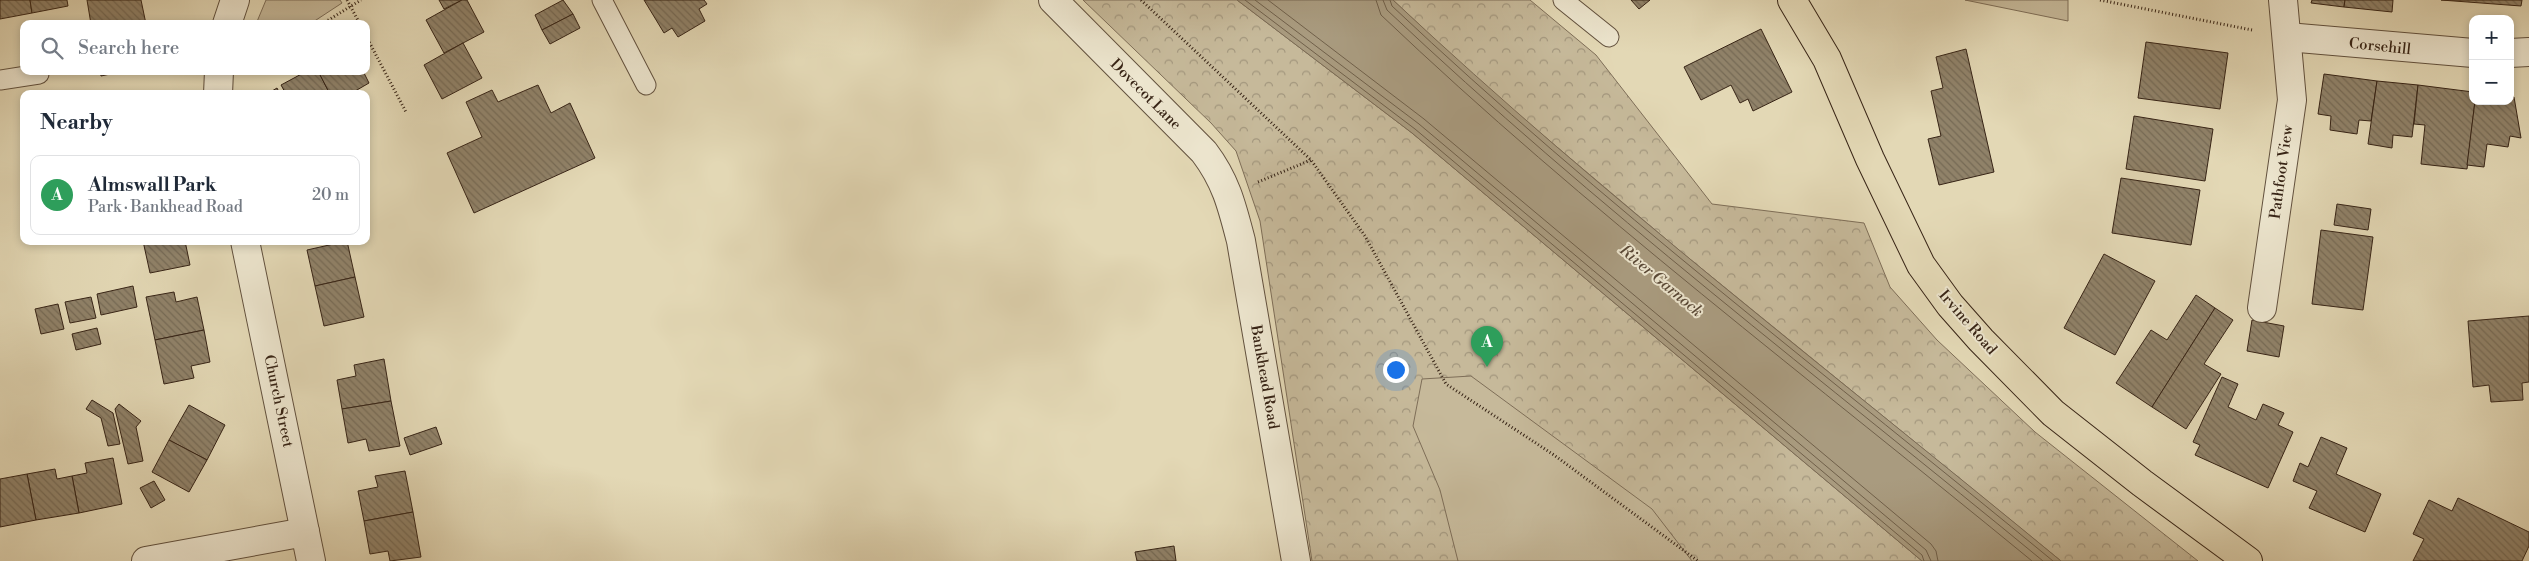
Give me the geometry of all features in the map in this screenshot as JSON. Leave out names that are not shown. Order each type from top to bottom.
[{"type":"main road","name":"Irvine Road","points":[[1792,0],[1827,59],[1870,159],[1921,265],[1950,305],[1981,340],[2053,413],[2142,483],[2248,561]]},
{"type":"street","points":[[228,20],[236,0]]},
{"type":"street","name":"Dovecot Lane","points":[[1053,0],[1204,152],[1219,172],[1229,194]]},
{"type":"street","name":"Pathfoot View","points":[[2262,308],[2292,100],[2283,0]]},
{"type":"street","name":"Corsehill","points":[[2287,37],[2469,53]]},
{"type":"street","points":[[2514,53],[2529,52]]},
{"type":"street","points":[[218,90],[219,75]]},
{"type":"street","name":"Bankhead Road","points":[[1229,194],[1242,241],[1296,561]]},
{"type":"street","name":"Church Street","points":[[246,245],[311,561]]},
{"type":"street","points":[[146,561],[305,532]]},
{"type":"lane","points":[[602,0],[646,84]]},
{"type":"lane","points":[[1563,0],[1609,37]]},
{"type":"lane","points":[[0,80],[32,75]]},
{"type":"path","points":[[346,0],[358,20]]},
{"type":"path","points":[[328,20],[361,0]]},
{"type":"path","points":[[1141,0],[1311,160],[1365,236],[1446,384],[1554,455],[1698,561]]},
{"type":"path","points":[[2100,0],[2287,37]]},
{"type":"path","points":[[370,44],[406,112]]},
{"type":"path","points":[[1229,194],[1311,160]]},
{"type":"green space","points":[[266,0],[340,0],[342,3],[316,20],[258,20]]},
{"type":"green space","points":[[1083,0],[1237,0],[1412,133],[1922,561],[1692,561],[1652,509],[1471,376],[1422,379],[1413,426],[1440,490],[1458,561],[1312,561],[1260,221],[1236,151],[1211,123]]},
{"type":"green space","points":[[1393,0],[1530,0],[1596,55],[1712,204],[1864,223],[1890,287],[1937,340],[2035,432],[2198,561],[2061,561],[1680,251],[1480,82]]},
{"type":"green space","points":[[1965,0],[2068,0],[2068,21]]},
{"type":"green space","points":[[1412,133],[1922,561],[1312,561]]},
{"type":"water","name":"River Garnock","points":[[1237,0],[1393,0],[1473,74],[1638,216],[2061,561],[1922,561],[1412,133]]},
{"type":"building","points":[[0,0],[30,0],[32,13],[0,19]]},
{"type":"building","points":[[30,0],[67,0],[68,6],[32,13]]},
{"type":"building","points":[[87,0],[141,0],[145,20],[90,20]]},
{"type":"building","points":[[439,0],[462,0],[444,9]]},
{"type":"building","points":[[462,0],[467,0],[484,32],[444,53],[426,20]]},
{"type":"building","points":[[563,0],[573,14],[542,30],[535,15]]},
{"type":"building","points":[[644,0],[704,0],[707,4],[699,9],[705,21],[678,37],[672,28],[664,33]]},
{"type":"building","points":[[1631,0],[1650,0],[1639,9]]},
{"type":"building","points":[[2312,0],[2345,0],[2344,7],[2311,3]]},
{"type":"building","points":[[2345,0],[2393,0],[2392,12],[2344,7]]},
{"type":"building","points":[[2441,0],[2522,0],[2521,6]]},
{"type":"building","points":[[573,14],[580,28],[550,44],[542,30]]},
{"type":"building","points":[[1761,29],[1792,92],[1753,111],[1748,99],[1740,103],[1731,85],[1701,100],[1684,67]]},
{"type":"building","points":[[2146,42],[2228,53],[2220,109],[2138,98]]},
{"type":"building","points":[[463,43],[482,78],[442,99],[424,65]]},
{"type":"building","points":[[1966,49],[1994,172],[1939,185],[1928,139],[1941,136],[1931,91],[1943,88],[1936,57]]},
{"type":"building","points":[[2324,74],[2377,81],[2371,121],[2359,120],[2357,134],[2330,130],[2331,116],[2318,114]]},
{"type":"building","points":[[300,75],[320,75],[328,90],[284,90],[281,85]]},
{"type":"building","points":[[320,75],[365,75],[369,83],[357,90],[328,90]]},
{"type":"building","points":[[2377,81],[2418,85],[2412,137],[2393,135],[2392,148],[2368,144]]},
{"type":"building","points":[[538,85],[551,113],[570,103],[595,158],[474,213],[447,153],[482,137],[466,102],[492,90],[498,102]]},
{"type":"building","points":[[2418,85],[2469,91],[2469,105],[2475,105],[2467,169],[2421,164],[2425,125],[2414,124]]},
{"type":"building","points":[[2514,97],[2521,138],[2510,136],[2508,147],[2487,144],[2484,167],[2467,165],[2474,105],[2514,105]]},
{"type":"building","points":[[2134,116],[2213,129],[2205,181],[2126,169]]},
{"type":"building","points":[[2121,178],[2200,190],[2191,245],[2112,233]]},
{"type":"building","points":[[2337,204],[2371,209],[2368,230],[2334,225]]},
{"type":"building","points":[[2321,230],[2373,237],[2363,310],[2312,304]]},
{"type":"building","points":[[144,245],[186,245],[190,265],[150,273]]},
{"type":"building","points":[[329,245],[348,245],[355,277],[315,286],[307,250]]},
{"type":"building","points":[[2104,254],[2155,281],[2115,355],[2064,328]]},
{"type":"building","points":[[355,277],[364,317],[324,326],[315,286]]},
{"type":"building","points":[[133,286],[137,307],[101,315],[97,294]]},
{"type":"building","points":[[174,292],[176,302],[197,297],[204,330],[155,340],[146,297]]},
{"type":"building","points":[[2196,295],[2215,308],[2152,407],[2116,383],[2151,330],[2167,340]]},
{"type":"building","points":[[91,297],[96,318],[70,323],[65,302]]},
{"type":"building","points":[[58,304],[64,329],[41,334],[35,309]]},
{"type":"building","points":[[2215,308],[2233,320],[2204,364],[2221,374],[2186,429],[2152,407]]},
{"type":"building","points":[[2529,316],[2529,382],[2522,383],[2523,400],[2491,402],[2489,385],[2473,387],[2468,321]]},
{"type":"building","points":[[2252,320],[2284,326],[2279,357],[2247,351]]},
{"type":"building","points":[[97,328],[101,344],[76,350],[72,334]]},
{"type":"building","points":[[204,330],[210,362],[191,366],[194,378],[164,384],[155,340]]},
{"type":"building","points":[[384,359],[391,401],[342,409],[337,380],[356,376],[354,365]]},
{"type":"building","points":[[2222,377],[2238,384],[2228,407],[2256,420],[2263,404],[2284,413],[2278,425],[2293,432],[2268,488],[2195,455],[2200,445],[2193,442]]},
{"type":"building","points":[[92,400],[113,413],[120,444],[108,446],[101,418],[86,409]]},
{"type":"building","points":[[391,401],[400,446],[369,451],[366,439],[348,443],[342,409]]},
{"type":"building","points":[[119,404],[141,421],[136,427],[143,461],[128,464],[115,409]]},
{"type":"building","points":[[189,405],[225,425],[207,460],[169,440]]},
{"type":"building","points":[[436,427],[442,444],[410,455],[404,438]]},
{"type":"building","points":[[2321,437],[2347,448],[2336,474],[2381,494],[2365,532],[2309,508],[2317,491],[2293,481],[2300,463],[2308,467]]},
{"type":"building","points":[[169,440],[207,460],[189,492],[152,472]]},
{"type":"building","points":[[113,458],[122,504],[79,513],[72,476],[87,473],[85,463]]},
{"type":"building","points":[[55,469],[57,479],[72,476],[79,513],[36,520],[27,474]]},
{"type":"building","points":[[405,471],[413,512],[364,521],[358,491],[378,487],[375,476]]},
{"type":"building","points":[[27,474],[36,520],[0,527],[0,479]]},
{"type":"building","points":[[154,481],[165,500],[151,508],[140,488]]},
{"type":"building","points":[[2458,498],[2529,532],[2529,546],[2522,561],[2413,561],[2424,539],[2413,534],[2429,500],[2452,511]]},
{"type":"building","points":[[413,512],[421,557],[390,561],[388,551],[370,554],[364,521]]},
{"type":"building","points":[[1174,546],[1176,561],[1137,561],[1135,552]]},
{"type":"place","name":"Almswall Park","points":[[1487,367]]}]
